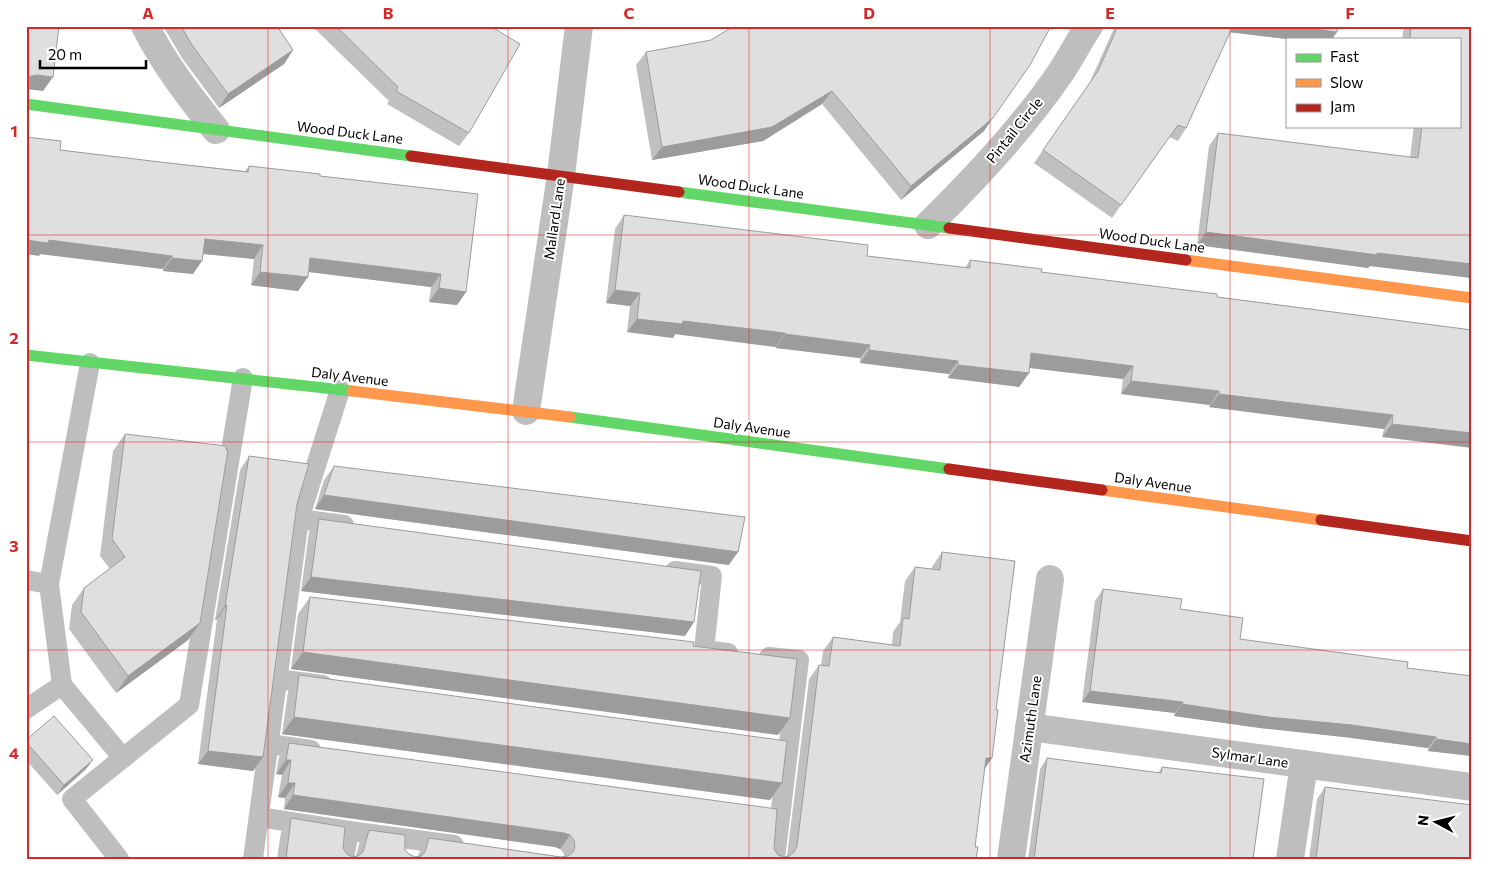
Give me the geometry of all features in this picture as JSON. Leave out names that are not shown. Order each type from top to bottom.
[{"type":"street","points":[[144,26],[154,46],[216,130]]},
{"type":"street","name":"Mallard Lane","points":[[526,411],[561,175],[579,26]]},
{"type":"street","name":"Pintail Circle","points":[[928,225],[971,182],[1016,130],[1060,72],[1089,26]]},
{"type":"street","name":"Wood Duck Lane","points":[[26,104],[1472,298]]},
{"type":"street","name":"Daly Avenue","points":[[26,355],[526,411],[1472,541]]},
{"type":"street","name":"Azimuth Lane","points":[[1011,859],[1050,579]]},
{"type":"street","name":"Sylmar Lane","points":[[1029,727],[1472,787]]},
{"type":"street","points":[[1290,859],[1304,764]]},
{"type":"lane","points":[[90,363],[50,584],[62,685],[123,758]]},
{"type":"lane","points":[[119,859],[72,798],[189,705],[243,378]]},
{"type":"lane","points":[[253,859],[299,519],[340,390]]},
{"type":"lane","points":[[299,519],[358,527]]},
{"type":"lane","points":[[653,568],[712,576],[704,650]]},
{"type":"lane","points":[[26,580],[50,584]]},
{"type":"lane","points":[[288,601],[308,604]]},
{"type":"lane","points":[[684,648],[800,660],[779,747],[770,812],[774,859]]},
{"type":"lane","points":[[278,679],[336,687]]},
{"type":"lane","points":[[26,709],[62,685]]},
{"type":"lane","points":[[269,744],[328,752]]},
{"type":"lane","points":[[259,817],[474,848]]},
{"type":"lane","points":[[344,859],[349,831]]},
{"type":"lane","points":[[406,859],[409,839]]},
{"type":"building","points":[[26,26],[59,26],[53,77],[37,75],[26,77]]},
{"type":"building","points":[[181,26],[277,26],[293,50],[228,94],[192,45]]},
{"type":"building","points":[[336,26],[490,26],[520,44],[469,133],[396,91],[398,87]]},
{"type":"building","points":[[734,26],[1051,26],[1030,65],[993,118],[911,186],[832,91],[772,127],[662,147],[646,52],[711,40]]},
{"type":"building","points":[[1118,26],[1233,26],[1186,128],[1178,125],[1121,205],[1043,150],[1098,71]]},
{"type":"building","points":[[1293,26],[1338,26],[1337,32]]},
{"type":"building","points":[[1411,26],[1472,26],[1472,264],[1377,253],[1377,255],[1206,232],[1218,133],[1418,158],[1422,128],[1460,128],[1460,38],[1410,38]]},
{"type":"building","points":[[26,137],[61,141],[60,150],[248,172],[249,166],[478,194],[466,292],[439,288],[441,274],[310,258],[308,277],[260,272],[263,245],[205,239],[202,261],[49,240],[48,243],[26,240]]},
{"type":"building","points":[[624,215],[868,245],[867,256],[970,268],[970,260],[1042,269],[1041,272],[1217,294],[1217,297],[1472,330],[1472,433],[1392,424],[1393,415],[1219,394],[1219,391],[1131,381],[1133,366],[1031,353],[1029,373],[958,365],[958,361],[869,350],[870,345],[785,333],[683,321],[682,324],[637,319],[640,293],[615,290]]},
{"type":"building","points":[[125,434],[226,446],[226,450],[228,450],[200,623],[128,676],[81,612],[84,588],[125,557],[112,539]]},
{"type":"building","points":[[249,456],[309,464],[297,504],[263,757],[208,751],[227,605],[225,606]]},
{"type":"building","points":[[334,466],[745,517],[738,552],[324,495]]},
{"type":"building","points":[[319,519],[701,571],[694,622],[311,577]]},
{"type":"building","points":[[942,552],[1015,561],[996,710],[998,710],[992,758],[986,758],[975,847],[978,847],[976,859],[286,859],[291,818],[345,827],[343,848],[352,857],[358,856],[363,852],[369,830],[405,835],[405,850],[415,857],[421,856],[425,852],[429,838],[561,857],[568,856],[573,852],[575,846],[574,840],[570,835],[564,833],[293,795],[295,783],[288,783],[291,760],[286,760],[289,743],[777,809],[774,849],[778,855],[789,856],[797,846],[819,665],[829,666],[833,637],[900,646],[903,618],[909,619],[915,567],[940,570]]},
{"type":"building","points":[[1103,589],[1182,599],[1180,609],[1243,618],[1240,639],[1408,662],[1407,668],[1472,676],[1472,744],[1352,725],[1268,717],[1182,704],[1183,702],[1090,691]]},
{"type":"building","points":[[310,597],[694,642],[693,646],[797,659],[790,718],[303,652]]},
{"type":"building","points":[[299,675],[787,741],[782,783],[294,717]]},
{"type":"building","points":[[54,716],[93,760],[64,785],[26,742]]},
{"type":"building","points":[[1047,758],[1161,773],[1162,767],[1264,779],[1253,859],[1034,859]]},
{"type":"building","points":[[1325,787],[1472,805],[1472,859],[1316,859]]},
{"type":"traffic: fast","points":[[26,104],[411,156]]},
{"type":"traffic: fast","points":[[679,192],[949,228]]},
{"type":"traffic: fast","points":[[26,355],[352,391]]},
{"type":"traffic: fast","points":[[570,417],[949,469]]},
{"type":"traffic: slow","points":[[1186,260],[1472,298]]},
{"type":"traffic: slow","points":[[352,391],[570,417]]},
{"type":"traffic: slow","points":[[1102,490],[1321,520]]},
{"type":"traffic: jam","points":[[411,156],[679,192]]},
{"type":"traffic: jam","points":[[949,228],[1186,260]]},
{"type":"traffic: jam","points":[[949,469],[1102,490]]},
{"type":"traffic: jam","points":[[1321,520],[1472,541]]}]
